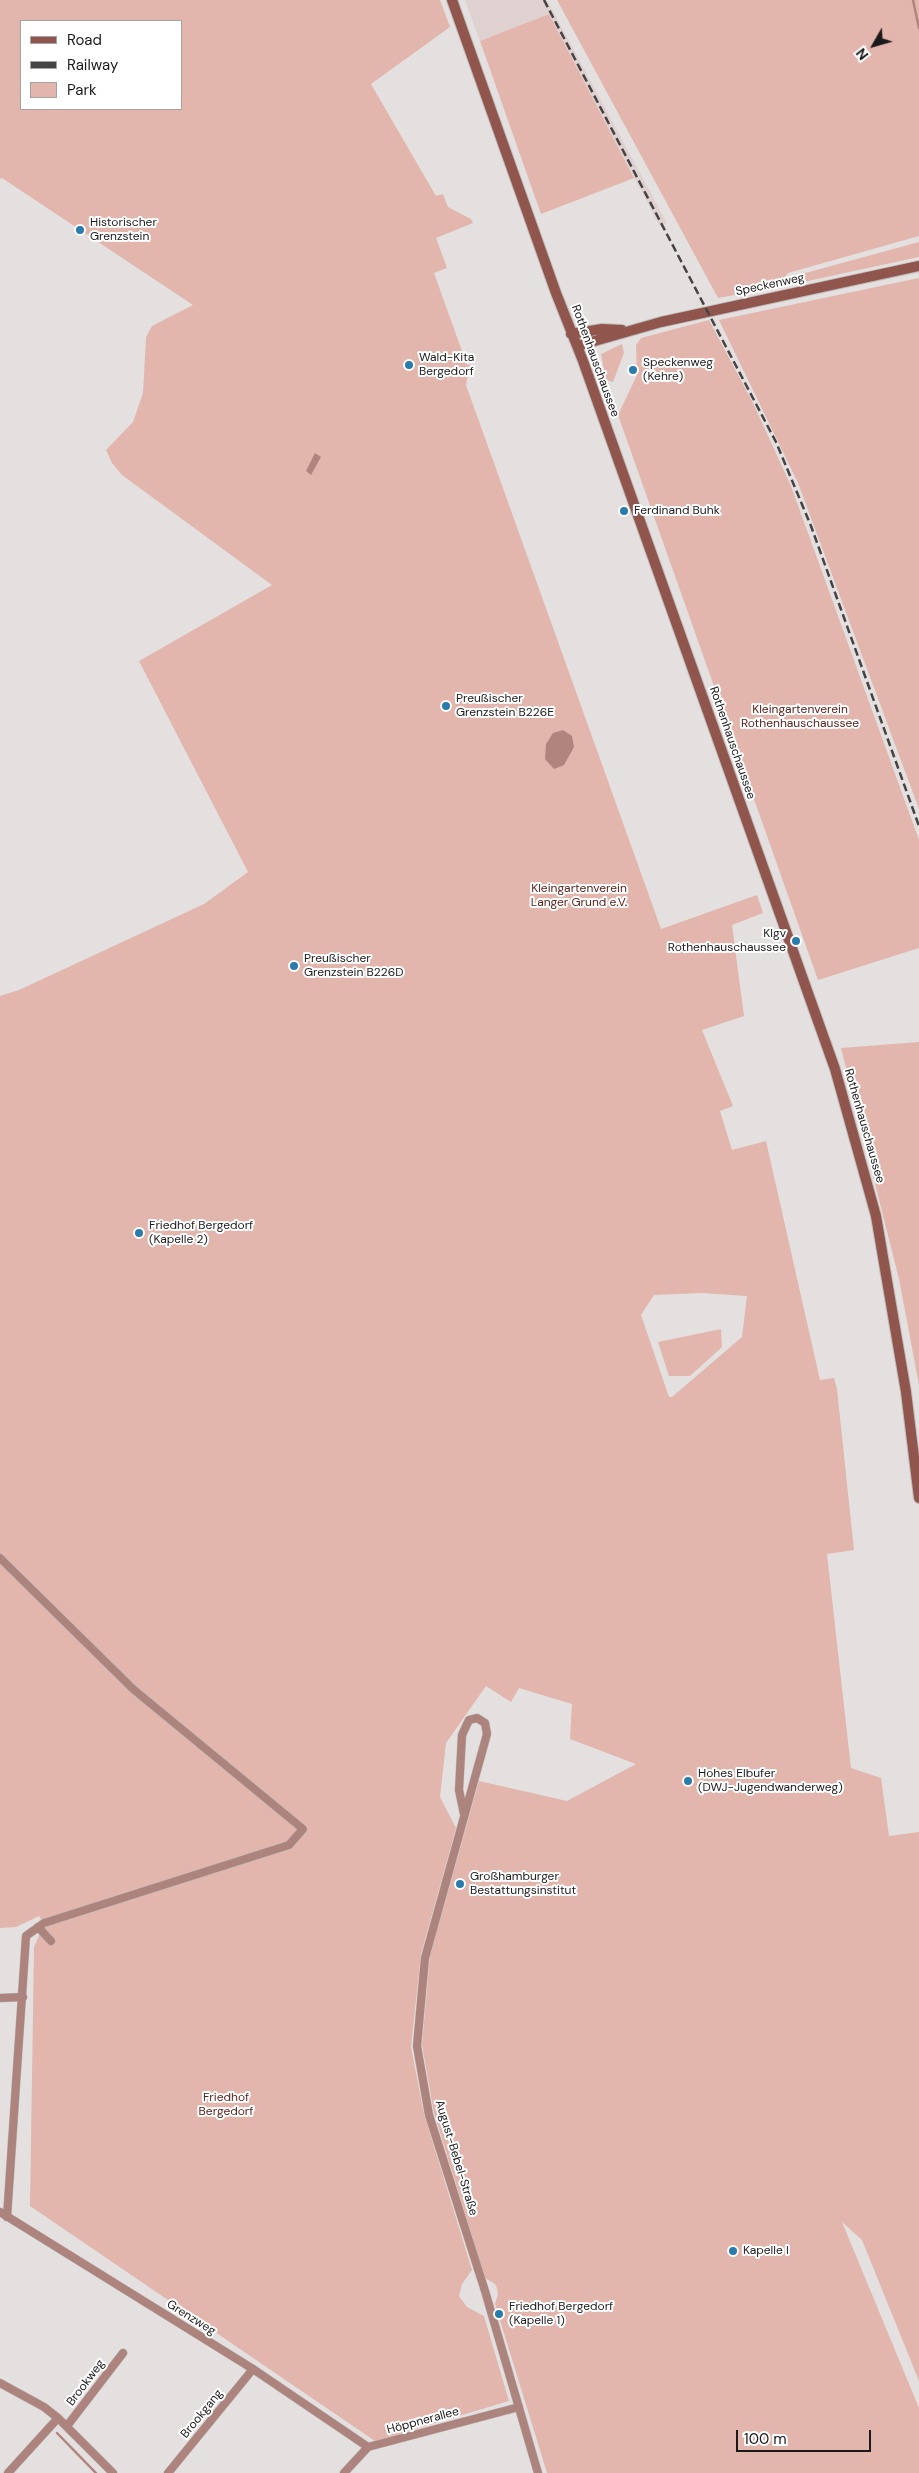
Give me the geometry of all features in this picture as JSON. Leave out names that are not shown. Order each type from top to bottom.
[{"type":"main road","name":"Rothenhauschaussee","points":[[452,0],[838,1078],[876,1216],[906,1392],[919,1498]]},
{"type":"main road","name":"Speckenweg","points":[[577,346],[628,330],[782,294],[919,266]]},
{"type":"main road","name":"Speckenweg","points":[[571,334],[602,329],[628,330]]},
{"type":"street","points":[[0,1558],[133,1689],[303,1829],[289,1845],[101,1904],[38,1927],[26,1936],[23,1997],[3,2214]]},
{"type":"street","name":"August-Bebel-Straße","points":[[464,1814],[459,1790],[462,1735],[469,1720],[477,1718],[485,1723],[488,1734],[425,1958],[417,2046],[430,2115],[485,2291],[538,2473]]},
{"type":"street","points":[[38,1927],[51,1941]]},
{"type":"street","points":[[0,1998],[23,1997]]},
{"type":"street","name":"Grenzweg","points":[[3,2214],[253,2369],[368,2446]]},
{"type":"street","name":"Brookweg","points":[[67,2426],[123,2353]]},
{"type":"street","name":"Brookgang","points":[[168,2473],[253,2369]]},
{"type":"street","name":"Brookweg","points":[[0,2383],[44,2407],[58,2418],[113,2473]]},
{"type":"street","name":"Höppnerallee","points":[[368,2446],[519,2407]]},
{"type":"street","points":[[8,2473],[58,2418]]},
{"type":"street","points":[[344,2473],[368,2446]]},
{"type":"shaded area","points":[[465,0],[547,0],[667,223],[659,225],[549,14],[480,41]]},
{"type":"shaded area","points":[[315,453],[321,457],[311,475],[306,471]]},
{"type":"shaded area","points":[[563,730],[572,736],[574,747],[564,765],[554,769],[545,759],[546,744],[553,733]]},
{"type":"green space","points":[[0,0],[440,0],[450,27],[371,84],[436,196],[443,194],[448,207],[471,219],[473,223],[436,238],[447,268],[434,273],[467,365],[470,364],[466,385],[661,929],[757,895],[763,913],[732,925],[744,1016],[702,1030],[733,1106],[720,1111],[732,1150],[766,1141],[820,1380],[834,1378],[837,1389],[854,1550],[827,1554],[851,1768],[881,1778],[889,1836],[919,1832],[919,2381],[862,2240],[842,2222],[919,2408],[919,2473],[547,2473],[495,2304],[498,2294],[497,2288],[495,2284],[485,2278],[434,2113],[422,2045],[430,1956],[479,1781],[567,1801],[636,1764],[570,1739],[572,1704],[519,1688],[511,1702],[486,1686],[446,1743],[440,1797],[456,1828],[421,1954],[411,2047],[424,2114],[472,2270],[462,2284],[459,2296],[467,2307],[484,2316],[509,2401],[375,2441],[30,2206],[34,1947],[41,1931],[46,1927],[39,1916],[16,1927],[0,1928],[0,996],[19,990],[204,904],[248,872],[139,661],[272,585],[122,475],[112,463],[106,450],[133,422],[143,393],[146,337],[152,326],[193,305],[2,178],[0,179]],"holes":[[[702,1293],[747,1296],[742,1337],[672,1397],[669,1397],[641,1315],[654,1295]]]},
{"type":"green space","points":[[557,0],[919,0],[919,236],[788,273],[777,287],[718,298]]},
{"type":"green space","points":[[549,14],[634,178],[541,214],[480,41]]},
{"type":"green space","points":[[919,242],[919,257],[789,285],[798,275]]},
{"type":"green space","points":[[919,278],[919,809],[798,483],[719,320]]},
{"type":"green space","name":"Kleingartenverein Rothenhauschaussee","points":[[709,320],[753,403],[791,486],[919,840],[919,948],[818,980],[618,415],[637,375],[636,345],[641,338]]},
{"type":"green space","points":[[622,344],[624,353],[613,382],[606,380],[601,354]]},
{"type":"green space","points":[[919,1042],[919,1385],[899,1279],[841,1048]]},
{"type":"green space","points":[[721,1329],[722,1347],[690,1376],[669,1376],[658,1342]]},
{"type":"waterway","points":[[913,0],[919,28]]},
{"type":"waterway","points":[[57,2433],[96,2473]]},
{"type":"railway","points":[[544,0],[776,442],[811,526],[919,826]]},
{"type":"place","name":"Historischer Grenzstein","points":[[80,230]]},
{"type":"place","name":"Wald-Kita Bergedorf","points":[[409,365]]},
{"type":"place","name":"Speckenweg (Kehre)","points":[[633,370]]},
{"type":"place","name":"Ferdinand Buhk","points":[[624,511]]},
{"type":"place","name":"Preußischer Grenzstein B226E","points":[[446,706]]},
{"type":"place","name":"Klgv Rothenhauschaussee","points":[[796,941]]},
{"type":"place","name":"Preußischer Grenzstein B226D","points":[[294,966]]},
{"type":"place","name":"Friedhof Bergedorf (Kapelle 2)","points":[[139,1233]]},
{"type":"place","name":"Hohes Elbufer (DWJ-Jugendwanderweg)","points":[[688,1781]]},
{"type":"place","name":"Großhamburger Bestattungsinstitut","points":[[460,1884]]},
{"type":"place","name":"Kapelle I","points":[[733,2251]]},
{"type":"place","name":"Friedhof Bergedorf (Kapelle 1)","points":[[499,2314]]},
{"type":"park label","name":"Kleingartenverein Langer Grund e.V.","points":[[579,896]]},
{"type":"park label","name":"Friedhof Bergedorf","points":[[226,2105]]}]
